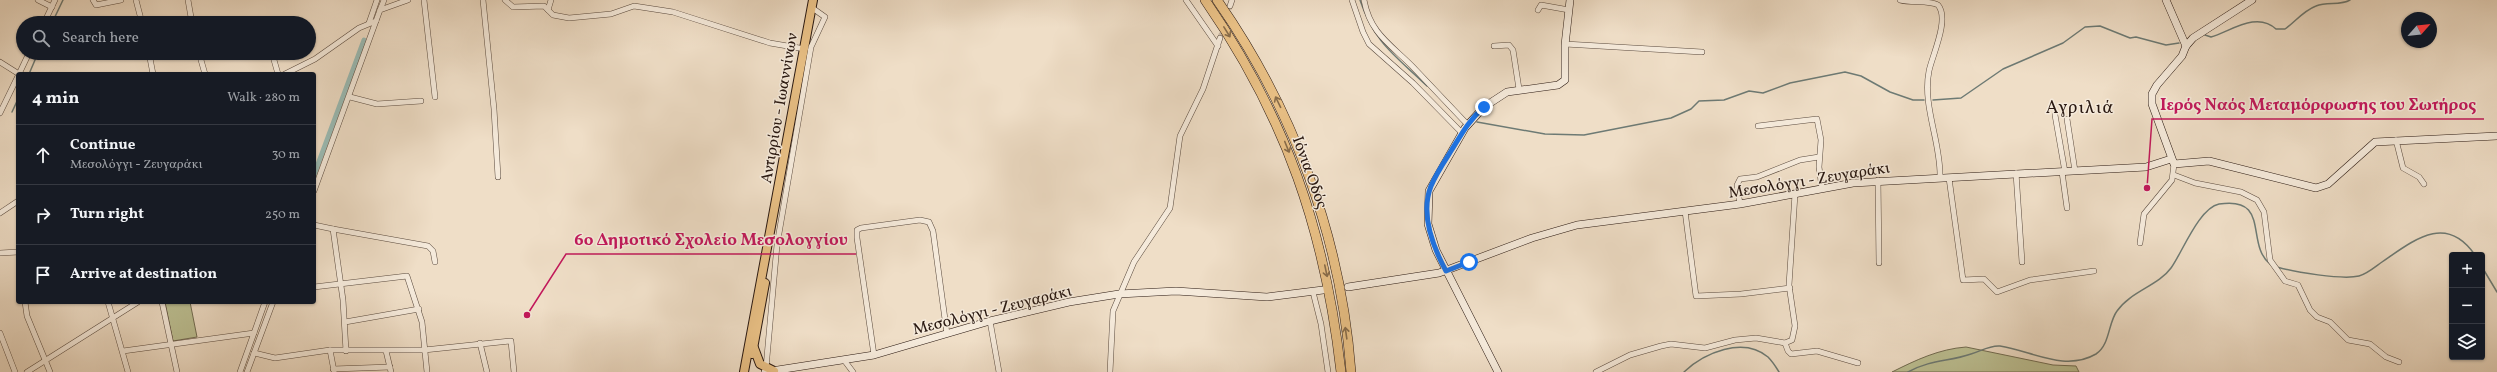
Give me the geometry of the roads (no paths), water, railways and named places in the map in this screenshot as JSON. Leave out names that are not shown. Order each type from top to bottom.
[{"type":"highway","name":"Ιόνια Οδός","points":[[1205,0],[1254,77],[1276,120],[1300,179],[1326,272],[1341,372]]},
{"type":"highway","name":"Ιόνια Οδός","points":[[1217,0],[1265,77],[1291,129],[1305,164],[1318,201],[1334,264],[1350,372]]},
{"type":"main road","points":[[1498,372],[1464,302],[1438,256],[1430,231],[1428,199],[1431,186],[1467,124],[1495,98],[1507,92],[1519,89],[1554,86],[1563,83],[1566,75],[1565,44],[1570,0]]},
{"type":"main road","points":[[2166,0],[2186,46]]},
{"type":"main road","points":[[2172,162],[2152,104],[2152,94],[2157,85],[2182,56],[2186,46],[2197,35],[2252,0]]},
{"type":"main road","name":"Αντιρρίου - Ιωαννίνων","points":[[749,372],[773,232],[773,221],[812,3]]},
{"type":"main road","name":"Μεσολόγγι - Ζευγαράκι","points":[[1348,287],[1422,278],[1446,271],[1555,230],[1577,225],[1740,204],[1822,188],[1878,180],[1940,177],[1949,178],[2016,173],[2146,167],[2172,162],[2213,162],[2316,188],[2328,184],[2369,145],[2380,141],[2497,136]]},
{"type":"main road","name":"Αντιρρίου - Ιωαννίνων","points":[[744,372],[769,232],[773,221]]},
{"type":"main road","name":"Μεσολόγγι - Ζευγαράκι","points":[[768,370],[794,368],[874,354],[990,321],[1119,294],[1176,291],[1261,297],[1323,290]]},
{"type":"main road","points":[[754,346],[758,360],[768,370]]},
{"type":"main road","points":[[736,372],[747,354]]},
{"type":"main road","points":[[784,372],[794,368]]},
{"type":"street","points":[[38,0],[52,7]]},
{"type":"street","points":[[48,16],[55,0]]},
{"type":"street","points":[[93,0],[96,5],[121,0]]},
{"type":"street","points":[[136,0],[140,16]]},
{"type":"street","points":[[188,0],[191,16]]},
{"type":"street","points":[[369,23],[377,0]]},
{"type":"street","points":[[316,186],[350,97],[384,0]]},
{"type":"street","points":[[380,10],[408,0]]},
{"type":"street","points":[[424,0],[435,97]]},
{"type":"street","points":[[483,0],[494,109],[498,177]]},
{"type":"street","points":[[505,0],[511,7],[540,6],[556,16],[573,18],[611,14],[634,6],[683,15],[753,38],[803,50],[811,47]]},
{"type":"street","points":[[548,10],[551,0]]},
{"type":"street","points":[[632,0],[634,6]]},
{"type":"street","points":[[1186,0],[1218,46]]},
{"type":"street","points":[[1230,6],[1232,0]]},
{"type":"street","points":[[1352,0],[1363,32],[1369,44],[1413,83],[1462,133]]},
{"type":"street","points":[[1364,0],[1369,15],[1381,39],[1408,62],[1467,124]]},
{"type":"street","points":[[1900,0],[1907,2],[1932,1],[1938,5],[1941,12],[1939,39],[1929,71],[1928,82],[1934,133],[1940,159],[1940,177]]},
{"type":"street","points":[[768,370],[777,245],[811,47],[826,17],[812,3]]},
{"type":"street","points":[[1538,10],[1543,5],[1569,10]]},
{"type":"street","points":[[316,58],[347,35],[369,23],[376,21]]},
{"type":"street","points":[[1110,372],[1112,316],[1119,294],[1142,249],[1170,208],[1180,136],[1203,89],[1220,38]]},
{"type":"street","points":[[1565,44],[1702,52]]},
{"type":"street","points":[[1494,46],[1509,45],[1513,50],[1519,89]]},
{"type":"street","points":[[20,72],[26,60]]},
{"type":"street","points":[[150,60],[153,72]]},
{"type":"street","points":[[201,60],[204,72]]},
{"type":"street","points":[[274,60],[277,72]]},
{"type":"street","points":[[288,72],[313,60]]},
{"type":"street","points":[[0,62],[16,73]]},
{"type":"street","points":[[0,113],[16,81]]},
{"type":"street","points":[[350,97],[377,104],[421,101]]},
{"type":"street","points":[[2055,115],[2067,208]]},
{"type":"street","points":[[1758,126],[1817,119],[1821,140],[1819,157],[1822,188]]},
{"type":"street","points":[[2067,119],[2076,171]]},
{"type":"street","points":[[2396,140],[2403,168],[2419,177],[2424,184]]},
{"type":"street","points":[[1740,204],[1737,185],[1740,179],[1757,177],[1800,160],[1819,157]]},
{"type":"street","points":[[2140,243],[2144,214],[2174,175],[2172,162]]},
{"type":"street","points":[[2016,173],[2022,262]]},
{"type":"street","points":[[2174,175],[2195,183],[2240,192],[2257,200],[2264,212],[2270,260],[2285,281],[2298,285],[2314,315],[2330,322],[2348,340],[2370,344],[2386,357],[2399,362]]},
{"type":"street","points":[[1949,178],[1963,280],[1984,279],[1997,292],[2030,280],[2094,271]]},
{"type":"street","points":[[1878,180],[1879,263]]},
{"type":"street","points":[[1596,372],[1630,355],[1671,344],[1705,348],[1724,341],[1756,338],[1785,342],[1794,336],[1790,288],[1795,194]]},
{"type":"street","points":[[0,213],[16,202]]},
{"type":"street","points":[[1685,211],[1696,296],[1741,294],[1790,288]]},
{"type":"street","points":[[874,354],[857,238],[857,230],[861,228],[920,220],[929,222],[933,231],[947,334]]},
{"type":"street","points":[[316,225],[428,246],[433,251],[435,262]]},
{"type":"street","points":[[333,229],[345,322],[346,351]]},
{"type":"street","points":[[0,253],[16,252]]},
{"type":"street","points":[[316,287],[341,285],[405,275],[408,277],[419,309],[427,372]]},
{"type":"street","points":[[1313,292],[1321,324],[1328,372]]},
{"type":"street","points":[[25,304],[27,316],[46,359],[50,372]]},
{"type":"street","points":[[109,304],[114,317],[128,372]]},
{"type":"street","points":[[27,372],[135,304]]},
{"type":"street","points":[[162,304],[177,372]]},
{"type":"street","points":[[240,372],[264,304]]},
{"type":"street","points":[[247,372],[272,304]]},
{"type":"street","points":[[345,322],[419,309]]},
{"type":"street","points":[[990,321],[999,372]]},
{"type":"street","points":[[0,333],[15,372]]},
{"type":"street","points":[[123,351],[254,333]]},
{"type":"street","points":[[254,353],[275,358],[330,350],[424,350],[480,342],[511,341],[514,372]]},
{"type":"street","points":[[480,342],[487,372]]},
{"type":"street","points":[[1785,342],[1788,351],[1791,354],[1817,352],[1858,363]]},
{"type":"street","points":[[330,350],[334,370],[390,370],[386,351]]},
{"type":"street","points":[[844,360],[853,372]]},
{"type":"waterway","points":[[55,16],[63,0]]},
{"type":"waterway","points":[[1360,0],[1372,28],[1379,38],[1387,48],[1427,86]]},
{"type":"waterway","points":[[2205,35],[2211,37],[2252,22],[2261,22],[2269,24],[2276,29],[2285,29],[2311,8],[2325,4],[2342,3],[2350,0]]},
{"type":"waterway","points":[[1933,100],[1961,98],[2003,69],[2063,43],[2085,27],[2100,26],[2130,38],[2136,37],[2166,45],[2179,43]]},
{"type":"waterway","points":[[316,170],[364,40]]},
{"type":"waterway","points":[[30,72],[35,60]]},
{"type":"waterway","points":[[1477,122],[1545,134],[1584,135],[1671,118],[1691,109],[1699,101],[1724,100],[1749,91],[1763,93],[1790,83],[1845,72],[1861,76],[1890,92],[1913,100],[1924,100]]},
{"type":"waterway","points":[[12,112],[16,103]]},
{"type":"waterway","points":[[1908,372],[1925,365],[1963,357],[1989,347],[1996,346],[2060,361],[2084,359],[2096,354],[2104,345],[2117,311],[2130,298],[2166,274],[2198,222],[2212,207],[2219,204],[2235,203],[2245,207],[2251,214],[2255,224],[2259,245],[2263,255],[2270,264]]},
{"type":"waterway","points":[[2277,267],[2330,276],[2359,276],[2368,272],[2418,239],[2430,234],[2441,233],[2453,235],[2464,242],[2472,252]]},
{"type":"waterway","points":[[2485,272],[2497,292]]},
{"type":"waterway","points":[[1684,372],[1692,365],[1713,353],[1736,348],[1747,348],[1758,351],[1768,357],[1779,372]]},
{"type":"tunnel","points":[[1220,38],[1230,6]]},
{"type":"place","name":"Ιερός Ναός Μεταμόρφωσης του Σωτήρος","points":[[2147,188]]},
{"type":"place","name":"6ο Δημοτικό Σχολείο Μεσολογγίου","points":[[527,315]]},
{"type":"district","name":"Αγριλιά","points":[[2080,107]]}]
